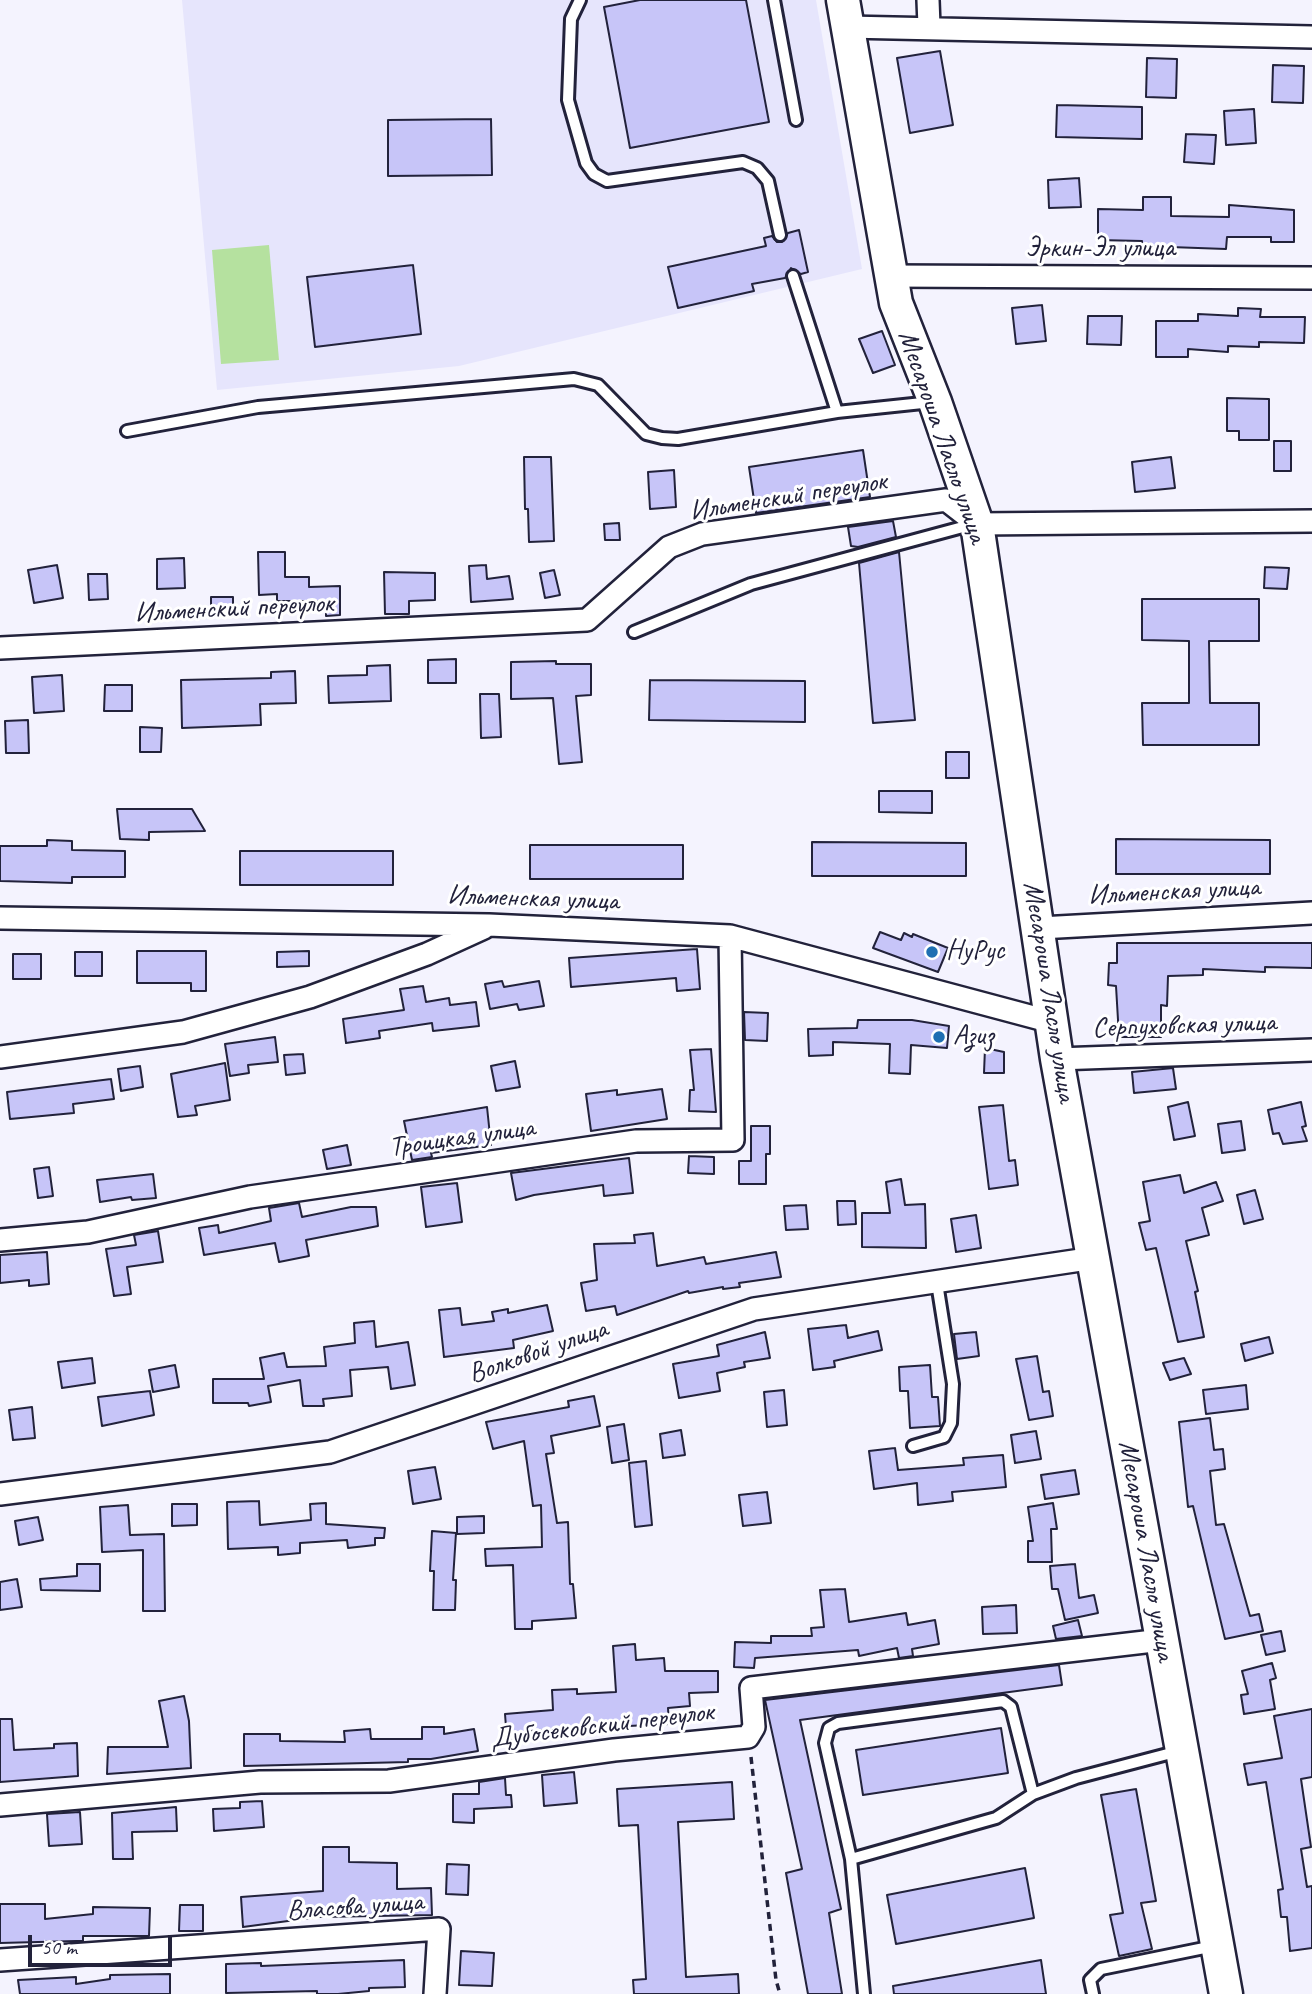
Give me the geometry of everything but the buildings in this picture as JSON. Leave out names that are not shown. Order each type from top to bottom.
[{"type":"street","points":[[928,0],[929,26]]},
{"type":"street","points":[[845,13],[929,26],[1312,37]]},
{"type":"street","name":"Месароша Ласло улица","points":[[845,13],[888,276],[895,303],[935,402],[977,524],[1040,928],[1057,1059],[1226,1994]]},
{"type":"street","name":"Эркин-Эл улица","points":[[888,276],[1312,278]]},
{"type":"street","name":"Ильменский переулок","points":[[0,648],[587,621],[670,547],[702,534],[946,500],[977,524]]},
{"type":"street","points":[[977,524],[1312,520]]},
{"type":"street","name":"Ильменская улица","points":[[1040,928],[1312,913]]},
{"type":"street","name":"Ильменская улица","points":[[0,918],[489,925],[730,936],[1052,1022]]},
{"type":"street","points":[[0,1057],[196,1028],[310,997],[427,954],[489,925]]},
{"type":"street","name":"Троицкая улица","points":[[0,1240],[88,1232],[250,1197],[636,1141],[733,1140],[730,936]]},
{"type":"street","name":"Серпуховская улица","points":[[1057,1059],[1312,1050]]},
{"type":"street","name":"Волковой улица","points":[[0,1494],[330,1452],[754,1309],[1094,1258]]},
{"type":"street","name":"Дубосековский переулок","points":[[0,1805],[260,1782],[389,1781],[614,1750],[748,1737],[754,1727],[751,1688],[1162,1640]]},
{"type":"street","name":"Власова улица","points":[[0,1960],[439,1929],[435,1994]]},
{"type":"lane","points":[[580,0],[571,19],[568,100],[586,163],[594,174],[607,181],[743,162],[757,168],[768,181],[780,235]]},
{"type":"lane","points":[[774,0],[796,120]]},
{"type":"lane","points":[[793,276],[837,412]]},
{"type":"lane","points":[[127,431],[258,407],[574,379],[598,385],[646,434],[662,439],[678,439],[837,412],[935,402]]},
{"type":"lane","points":[[634,632],[751,584],[977,524]]},
{"type":"lane","points":[[913,1446],[944,1437],[951,1423],[953,1384],[937,1283]]},
{"type":"lane","points":[[864,1994],[851,1860],[825,1743],[829,1728],[838,1723],[1003,1701],[1011,1707],[1033,1794]]},
{"type":"lane","points":[[851,1860],[996,1818],[1033,1794],[1076,1778],[1182,1751]]},
{"type":"lane","points":[[1093,1994],[1090,1980],[1101,1969],[1217,1945]]},
{"type":"path","points":[[748,1737],[776,1980],[780,1994]]},
{"type":"shaded area","points":[[182,0],[816,0],[862,269],[459,366],[217,390]]},
{"type":"green space","points":[[269,245],[279,360],[221,364],[212,250]]},
{"type":"place","name":"НуРус","points":[[932,952]]},
{"type":"place","name":"Азиз","points":[[939,1037]]}]
